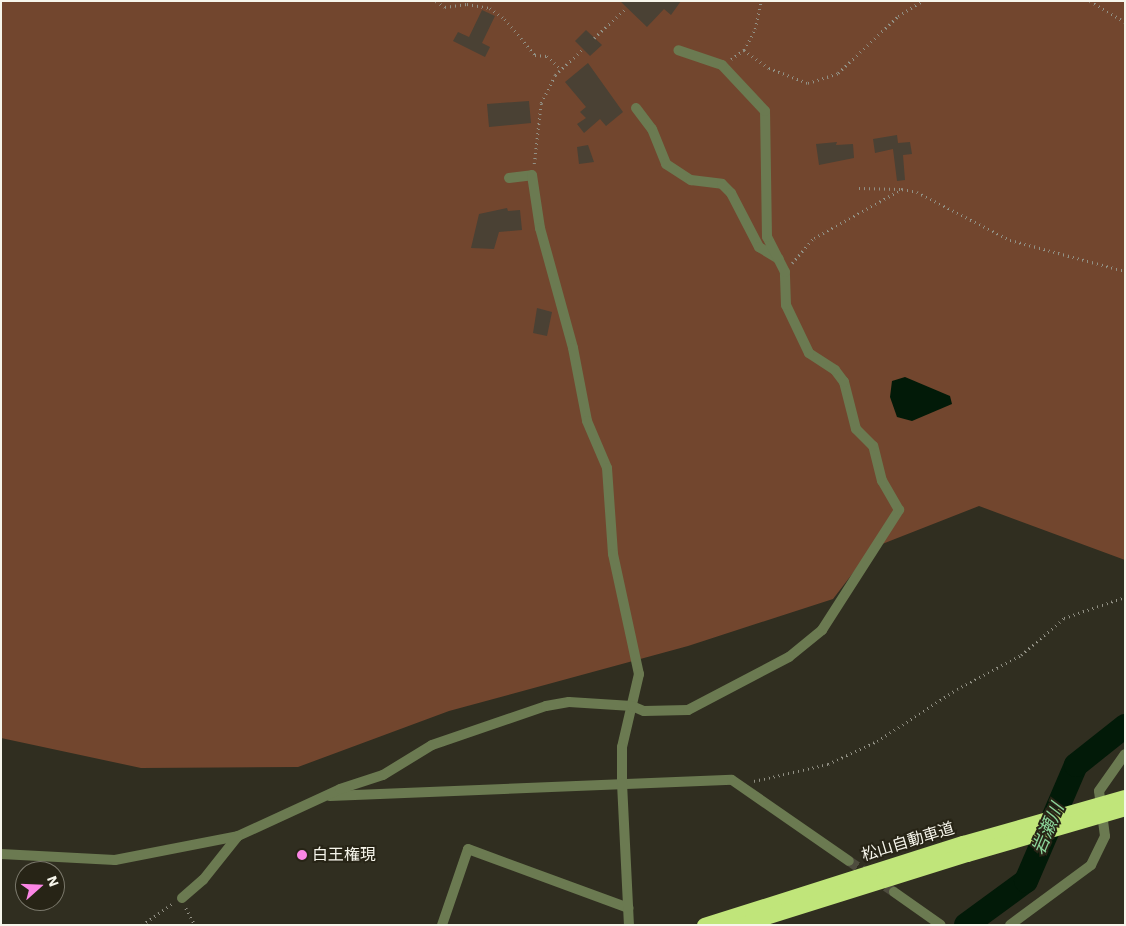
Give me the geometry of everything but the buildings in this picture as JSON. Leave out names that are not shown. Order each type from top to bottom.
[{"type":"highway","name":"松山自動車道","points":[[740,925],[965,848],[1125,797]]},
{"type":"highway","name":"松山自動車道","points":[[704,925],[965,848],[1125,808]]},
{"type":"street","points":[[1,854],[115,860],[238,836],[324,796],[383,775],[432,745],[546,706],[569,702],[632,706],[644,711],[688,710],[789,658],[822,630],[899,510],[882,481],[874,446],[856,429],[844,382],[835,370],[809,353],[794,329],[786,306],[785,272],[767,237],[765,110],[722,65],[678,50]]},
{"type":"street","points":[[636,108],[652,129],[666,164],[691,180],[722,184],[731,194],[760,248],[778,259]]},
{"type":"street","points":[[509,178],[532,175],[540,228],[574,348],[587,421],[607,468],[615,563],[639,674],[622,747],[629,925]]},
{"type":"street","points":[[1010,925],[1091,865],[1106,836],[1099,791],[1125,754]]},
{"type":"street","points":[[324,796],[732,780],[848,861]]},
{"type":"street","points":[[182,898],[203,880],[238,836]]},
{"type":"street","points":[[442,925],[468,849],[628,908]]},
{"type":"street","points":[[894,892],[941,925]]},
{"type":"path","points":[[436,1],[445,7],[467,4],[490,8],[505,19],[535,55],[547,56],[561,69]]},
{"type":"path","points":[[722,65],[744,50],[755,29],[761,1]]},
{"type":"path","points":[[744,50],[769,68],[808,82],[838,73],[892,22],[922,1]]},
{"type":"path","points":[[1090,1],[1125,22]]},
{"type":"path","points":[[594,38],[625,9]]},
{"type":"path","points":[[532,175],[541,103],[561,69],[582,49]]},
{"type":"path","points":[[859,188],[902,189],[917,192],[1010,240],[1125,272]]},
{"type":"path","points":[[785,272],[814,238],[902,189]]},
{"type":"path","points":[[732,780],[754,780],[828,764],[877,741],[957,689],[993,673],[1064,618],[1125,597]]},
{"type":"path","points":[[142,925],[182,898],[194,925]]},
{"type":"shaded area","points":[[1,1],[1125,1],[1125,560],[979,506],[872,548],[833,599],[688,646],[449,711],[298,767],[141,768],[1,738]]},
{"type":"shaded area","points":[[905,377],[950,396],[952,404],[912,421],[897,417],[890,397],[892,381]]},
{"type":"waterway","name":"岩瀬川","points":[[966,925],[1026,881],[1076,765],[1125,726]]},
{"type":"tunnel","points":[[849,861],[894,892]]},
{"type":"place","name":"白王権現","points":[[302,855]]}]
